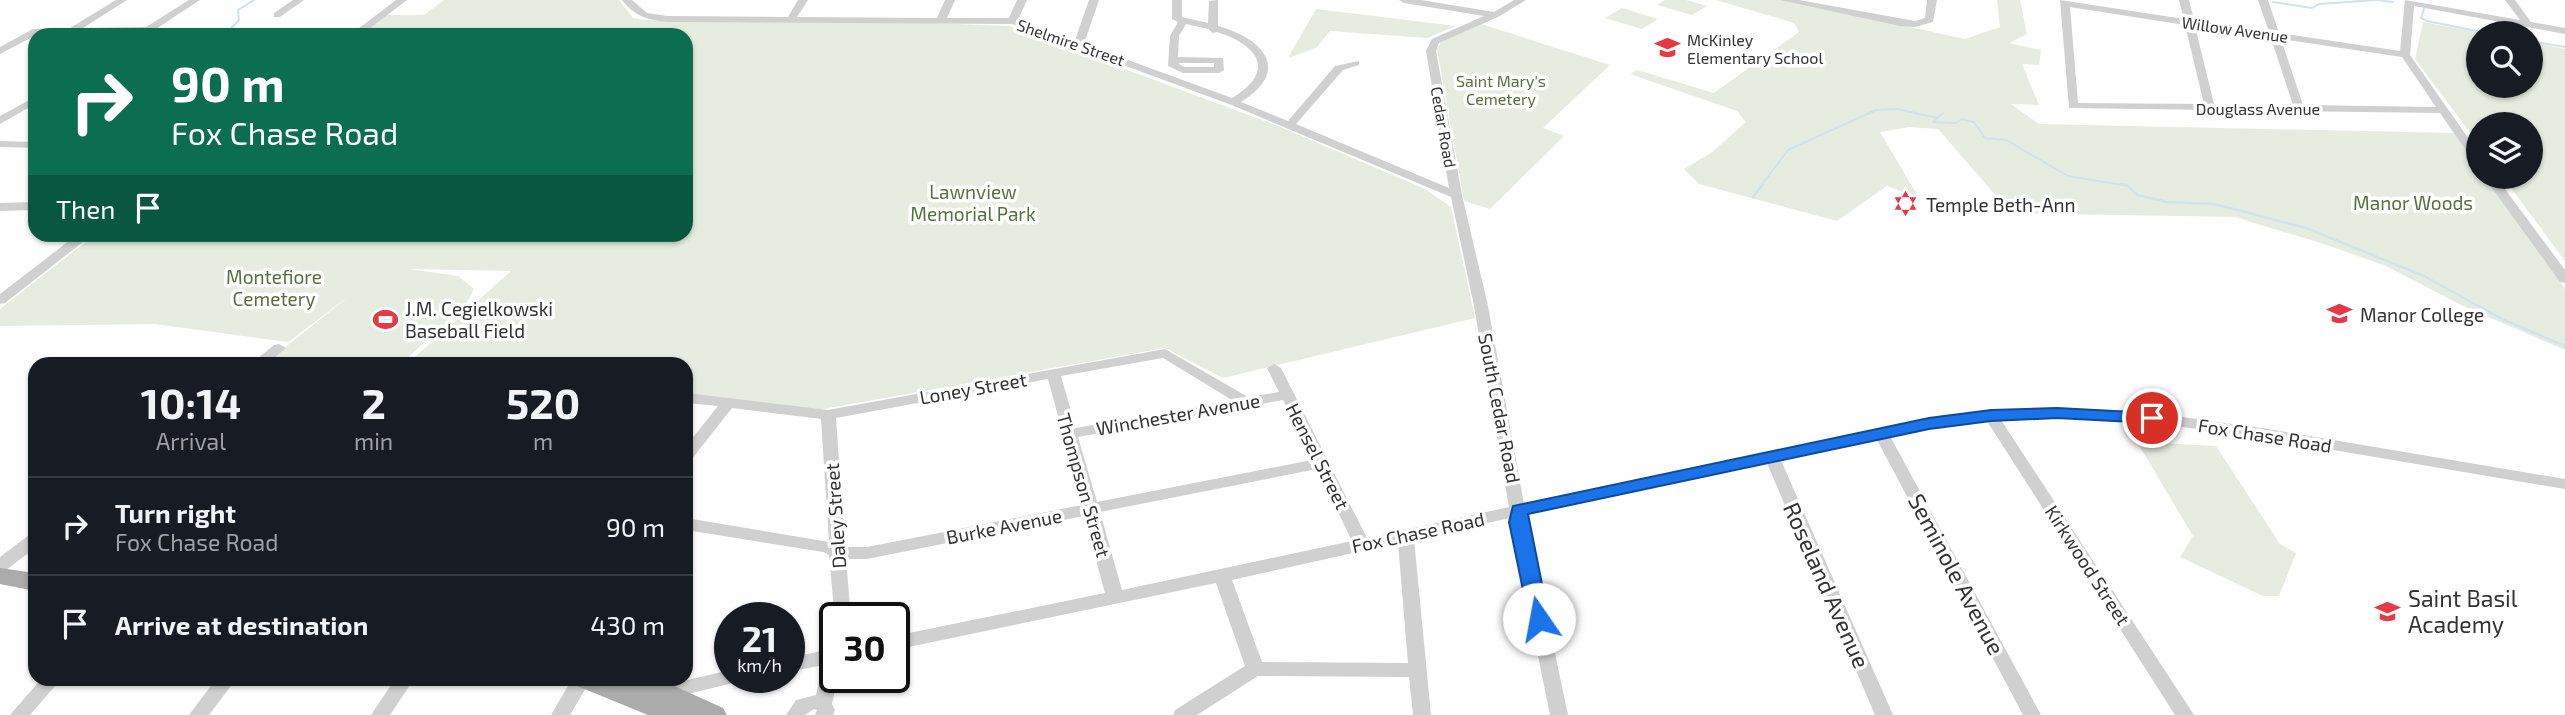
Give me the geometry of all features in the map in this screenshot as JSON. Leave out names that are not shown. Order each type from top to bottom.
[{"type":"main road","points":[[0,566],[28,570]]},
{"type":"main road","points":[[0,576],[28,581]]},
{"type":"main road","points":[[608,686],[714,715]]},
{"type":"main road","points":[[641,686],[671,704]]},
{"type":"street","points":[[76,28],[122,0]]},
{"type":"street","points":[[150,28],[195,0]]},
{"type":"street","points":[[278,15],[299,0]]},
{"type":"street","points":[[364,28],[402,0]]},
{"type":"street","name":"Shelmire Street","points":[[626,0],[635,12],[648,18],[1013,21],[1079,43],[1233,102],[1456,195]]},
{"type":"street","points":[[791,19],[803,0]]},
{"type":"street","points":[[941,20],[950,0]]},
{"type":"street","points":[[1013,21],[1023,0]]},
{"type":"street","points":[[1079,43],[1094,0]]},
{"type":"street","points":[[1177,0],[1177,19],[1239,36],[1255,45],[1265,61],[1261,78],[1250,92],[1233,102]]},
{"type":"street","points":[[1404,0],[1495,15]]},
{"type":"street","name":"Cedar Road","points":[[1481,306],[1456,195],[1431,48],[1435,41],[1495,15],[1521,0]]},
{"type":"street","points":[[1784,0],[1915,24],[1930,20],[1931,0]]},
{"type":"street","points":[[2184,0],[2210,108]]},
{"type":"street","points":[[2263,0],[2300,108]]},
{"type":"street","points":[[2510,0],[2526,21]]},
{"type":"street","points":[[1213,30],[1214,1]]},
{"type":"street","points":[[2466,143],[2405,55],[2410,1],[2513,21]]},
{"type":"street","name":"Willow Avenue","points":[[2066,2],[2405,55]]},
{"type":"street","name":"Douglass Avenue","points":[[2066,2],[2073,106],[2442,110]]},
{"type":"street","points":[[1174,60],[1172,40],[1178,26],[1184,21]]},
{"type":"street","points":[[2543,26],[2565,30]]},
{"type":"street","points":[[0,51],[28,35]]},
{"type":"street","points":[[1289,126],[1339,68],[1355,64]]},
{"type":"street","points":[[0,121],[28,104]]},
{"type":"street","points":[[0,107],[20,109]]},
{"type":"street","points":[[0,112],[20,109]]},
{"type":"street","points":[[0,144],[28,145]]},
{"type":"street","points":[[1430,185],[1453,177]]},
{"type":"street","points":[[1430,185],[1459,208]]},
{"type":"street","points":[[2499,189],[2565,279]]},
{"type":"street","points":[[0,207],[28,206]]},
{"type":"street","points":[[0,300],[76,242]]},
{"type":"street","name":"South Cedar Road","points":[[1481,306],[1519,522],[1559,715]]},
{"type":"street","points":[[267,357],[279,348]]},
{"type":"street","name":"Loney Street","points":[[693,399],[828,415],[1165,353],[1245,402]]},
{"type":"street","name":"Hensel Street","points":[[1274,368],[1362,544]]},
{"type":"street","name":"Thompson Street","points":[[1053,373],[1115,597]]},
{"type":"street","name":"Winchester Avenue","points":[[1069,434],[1287,395]]},
{"type":"street","points":[[693,447],[728,403]]},
{"type":"street","name":"Fox Chase Road","points":[[910,640],[1222,576],[1770,455],[1881,433],[1991,416],[2057,413],[2140,416],[2268,434],[2565,484]]},
{"type":"street","name":"Daley Street","points":[[828,415],[841,602]]},
{"type":"street","name":"Kirkwood Street","points":[[1991,416],[2185,715]]},
{"type":"street","name":"Seminole Avenue","points":[[1881,433],[2032,715]]},
{"type":"street","name":"Roseland Avenue","points":[[1770,455],[1884,715]]},
{"type":"street","name":"Burke Avenue","points":[[693,525],[826,547],[839,553],[867,553],[1322,463]]},
{"type":"street","points":[[1405,534],[1422,715]]},
{"type":"street","points":[[0,566],[28,544]]},
{"type":"street","points":[[1222,576],[1255,669]]},
{"type":"street","points":[[1182,715],[1255,669],[1419,670]]},
{"type":"street","points":[[671,704],[714,685]]},
{"type":"street","points":[[19,715],[46,686]]},
{"type":"street","points":[[198,715],[221,686]]},
{"type":"street","points":[[380,715],[400,686]]},
{"type":"street","points":[[561,715],[580,686]]},
{"type":"street","points":[[806,711],[819,690]]},
{"type":"green space","name":"Lawnview Memorial Park","points":[[444,0],[619,0],[633,18],[646,20],[1009,26],[1278,126],[1425,189],[1451,207],[1475,318],[1223,378],[1165,348],[817,410],[693,396],[693,357],[415,357],[511,271],[409,269],[458,276],[474,289],[466,304],[409,357],[273,357],[352,294],[288,342],[155,324],[0,326],[0,309],[86,242],[693,242],[693,28],[368,28],[385,15],[424,15]]},
{"type":"green space","points":[[1665,0],[1686,0],[1707,6],[1692,15],[1657,5]]},
{"type":"green space","name":"Manor Woods","points":[[1716,0],[1785,0],[1965,39],[2000,27],[1997,0],[2020,0],[2027,34],[2009,43],[2041,50],[2039,65],[2022,64],[2039,105],[2011,104],[2039,124],[2455,133],[2466,149],[2466,189],[2494,189],[2565,289],[2565,350],[2463,306],[2386,266],[2235,217],[2011,213],[1938,129],[1909,127],[1880,132],[1919,198],[1887,186],[1837,221],[1699,184],[1684,169],[1711,153],[1746,122],[1737,111],[1630,74],[1637,70],[1714,93],[1799,32],[1794,23]]},
{"type":"green space","points":[[1622,8],[1658,19],[1642,29],[1605,18]]},
{"type":"green space","points":[[1316,9],[1456,26],[1427,38],[1330,31],[1316,48],[1288,58]]},
{"type":"green space","points":[[2423,22],[2466,30],[2466,98],[2543,98],[2543,44],[2565,49],[2565,261],[2512,189],[2543,189],[2543,112],[2466,112],[2466,127],[2415,59]]},
{"type":"green space","name":"Saint Mary's Cemetery","points":[[1481,24],[1610,65],[1543,128],[1564,136],[1490,209],[1464,201],[1437,49],[1441,42]]},
{"type":"green space","points":[[2137,442],[2216,446],[2280,544],[2296,553],[2279,596],[2263,596],[2180,557],[2193,536]]},
{"type":"waterway","points":[[232,28],[239,20],[238,10],[254,0]]},
{"type":"waterway","points":[[2273,2],[2312,8],[2319,4],[2375,0]]},
{"type":"waterway","points":[[2377,0],[2393,2]]},
{"type":"waterway","points":[[2424,9],[2421,18],[2427,21],[2466,29]]},
{"type":"waterway","points":[[2543,43],[2565,47]]},
{"type":"waterway","points":[[1761,186],[1788,150],[1876,110],[1897,109],[1937,118]]},
{"type":"waterway","points":[[1943,113],[1933,122],[1955,123],[1962,119],[1974,122],[1985,138],[2006,140],[2068,176],[2128,186]]},
{"type":"waterway","points":[[1753,197],[1763,184]]},
{"type":"waterway","points":[[2120,184],[2128,186]]},
{"type":"waterway","points":[[2128,186],[2137,195],[2167,202],[2214,204],[2306,228],[2424,276],[2502,319],[2565,346]]},
{"type":"place","name":"McKinley Elementary School","points":[[1667,48]]},
{"type":"place","name":"Temple Beth-Ann","points":[[1906,204]]},
{"type":"place","name":"Manor College","points":[[2340,314]]},
{"type":"place","name":"J.M. Cegielkowski Baseball Field","points":[[385,319]]},
{"type":"place","name":"Saint Basil Academy","points":[[2388,611]]},
{"type":"route","points":[[1539,619],[1519,522],[1519,510],[1929,423],[1991,416],[2057,413],[2152,418]]},
{"type":"park label","name":"Montefiore Cemetery","points":[[274,287]]}]
